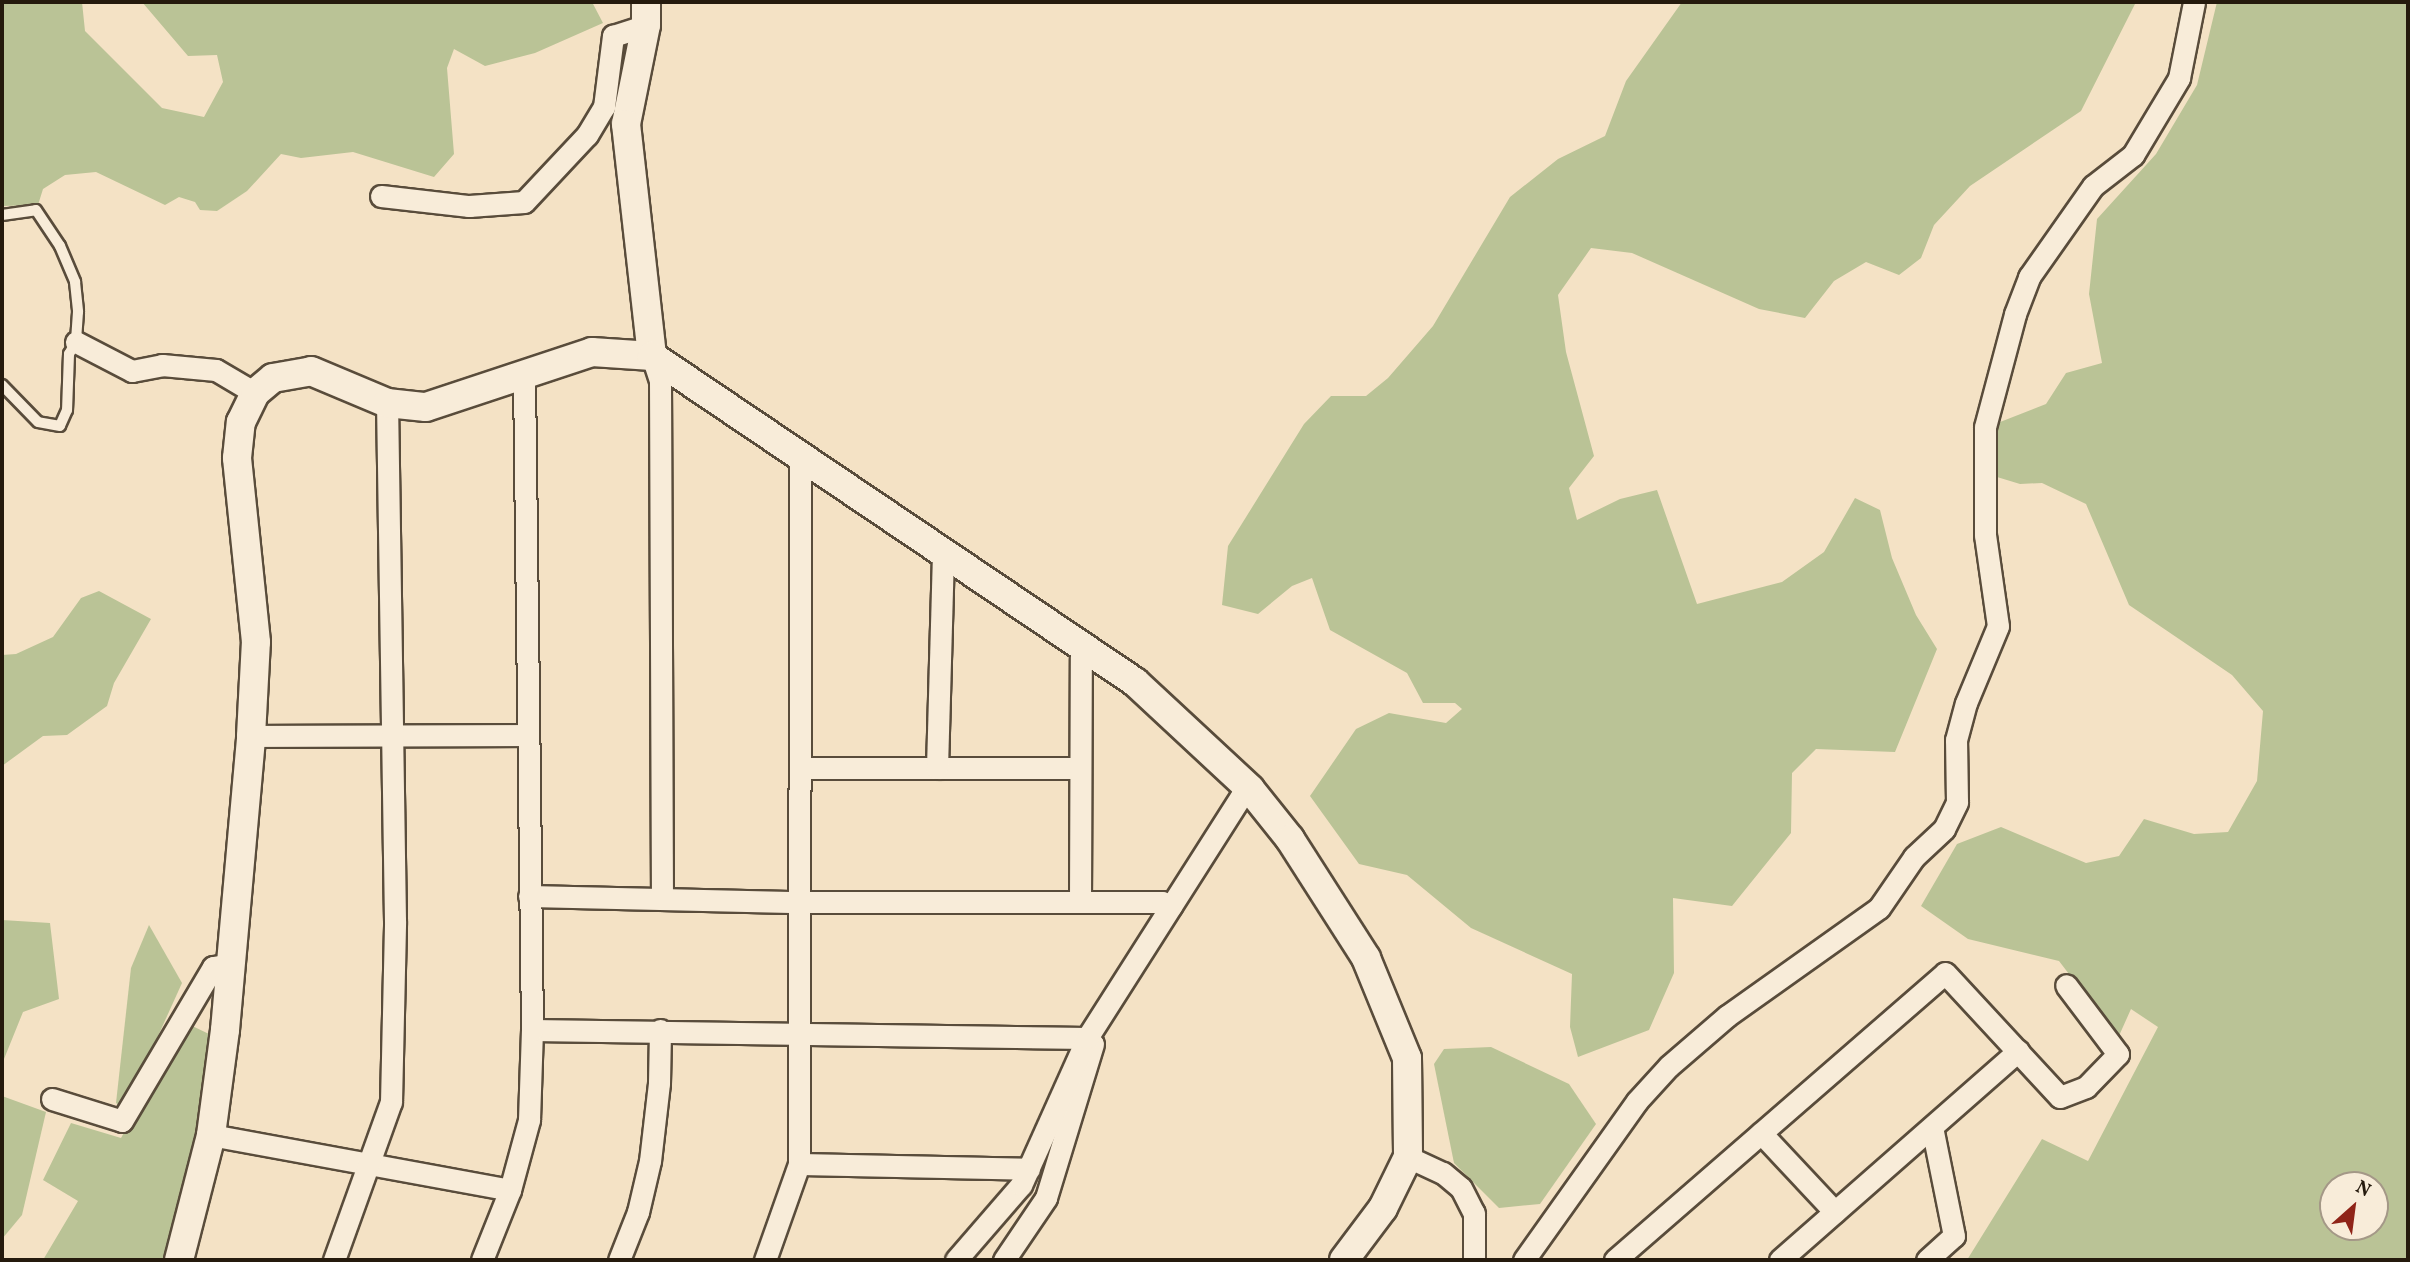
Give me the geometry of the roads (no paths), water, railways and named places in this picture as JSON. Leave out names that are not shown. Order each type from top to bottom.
[{"type":"street","points":[[1524,1260],[1637,1101],[1669,1066],[1727,1016],[1879,908],[1914,857],[1944,829],[1957,802],[1956,740],[1962,715],[1998,626],[1985,536],[1985,427],[2015,314],[2029,277],[2093,186],[2133,155],[2179,78],[2194,2]]},
{"type":"street","points":[[382,196],[469,206],[524,202],[587,135],[604,107],[613,36],[646,14]]},
{"type":"street","points":[[646,14],[626,124],[652,356],[660,381],[662,899]]},
{"type":"street","points":[[76,341],[132,370],[162,365],[216,370],[255,393]]},
{"type":"street","points":[[179,1260],[211,1135],[231,964],[251,736],[256,642],[237,458],[241,422],[255,393],[273,378],[311,371],[387,403],[426,407],[592,352],[652,356],[1087,647],[1135,682],[1250,789],[1290,839],[1366,958],[1407,1058],[1408,1157],[1383,1208],[1344,1260]]},
{"type":"street","points":[[482,1260],[510,1190],[529,1120],[532,1030],[525,735],[524,375]]},
{"type":"street","points":[[334,1260],[372,1164],[391,1102],[394,733],[387,403]]},
{"type":"street","points":[[765,1260],[799,1164],[800,456]]},
{"type":"street","points":[[937,768],[943,552]]},
{"type":"street","points":[[1080,902],[1081,657],[1087,647]]},
{"type":"street","points":[[251,736],[394,733],[525,735]]},
{"type":"street","points":[[800,768],[1080,768]]},
{"type":"street","points":[[956,1260],[1021,1185],[1087,1038],[1250,789]]},
{"type":"street","points":[[528,895],[801,902],[1162,902],[1171,906]]},
{"type":"street","points":[[52,1098],[122,1121],[213,967],[231,964]]},
{"type":"street","points":[[1615,1260],[1945,973],[2060,1097],[2086,1087],[2118,1054],[2066,985]]},
{"type":"street","points":[[532,1030],[1087,1038],[1093,1044],[1046,1198],[1004,1260]]},
{"type":"street","points":[[619,1260],[638,1212],[650,1161],[659,1083],[660,1030]]},
{"type":"street","points":[[1780,1260],[2018,1051]]},
{"type":"street","points":[[1927,1260],[1954,1236],[1931,1127]]},
{"type":"street","points":[[1760,1133],[1835,1212]]},
{"type":"street","points":[[211,1135],[510,1190]]},
{"type":"street","points":[[1408,1157],[1443,1173],[1461,1188],[1475,1213],[1474,1260]]},
{"type":"street","points":[[799,1164],[1029,1169]]},
{"type":"lane","points":[[2,215],[36,210],[60,246],[75,282],[76,341],[69,354],[67,410],[60,426],[38,422],[2,384]]}]
